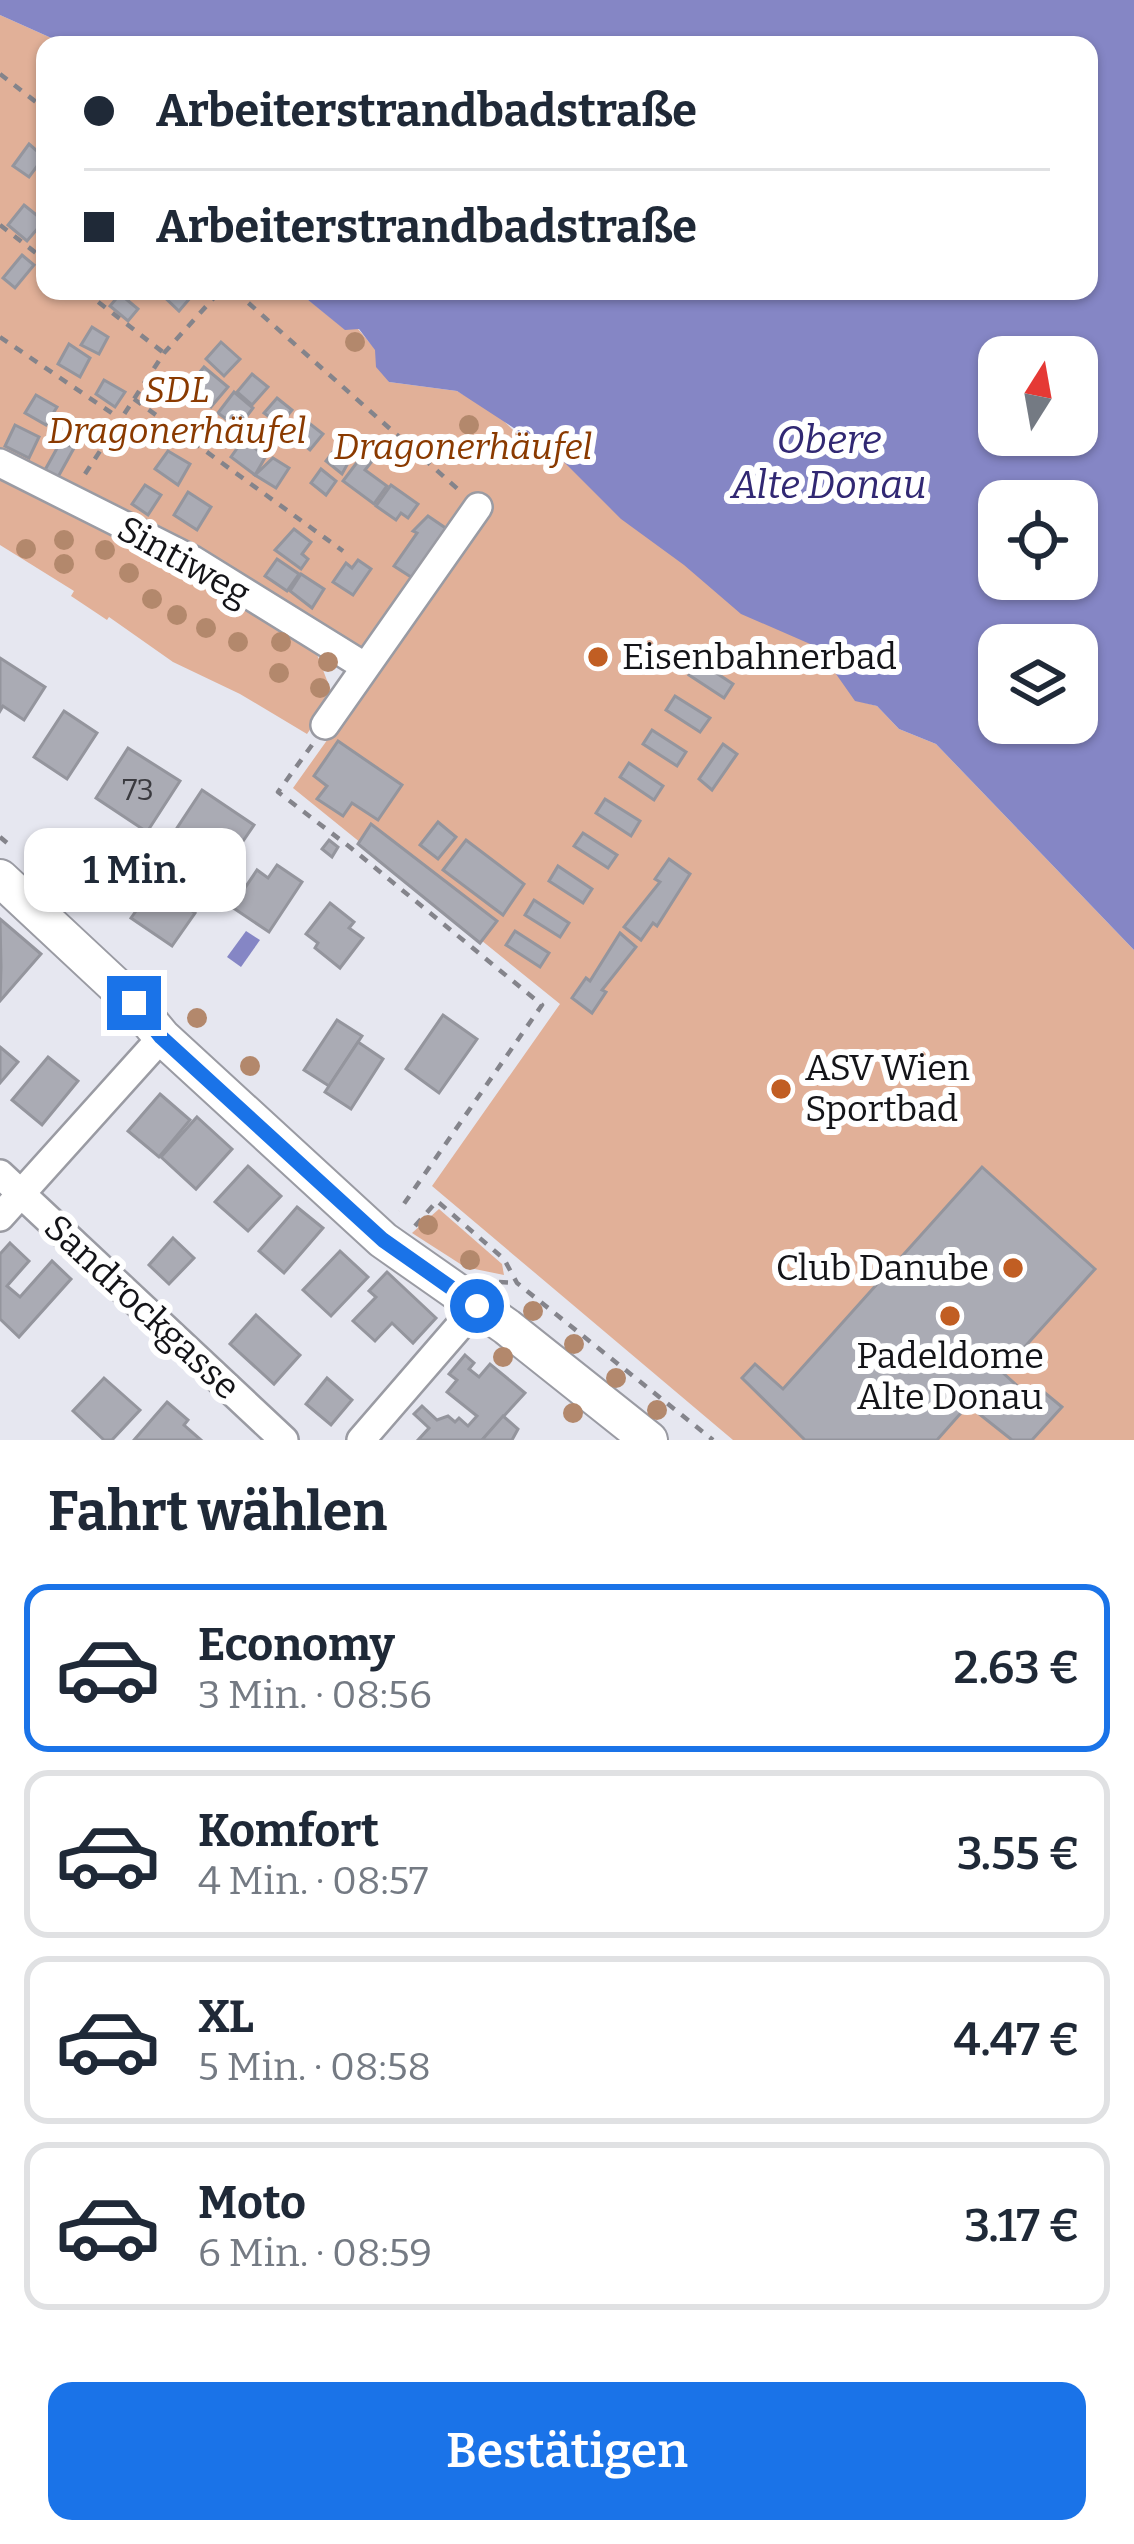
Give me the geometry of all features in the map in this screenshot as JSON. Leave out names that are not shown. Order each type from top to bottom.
[{"type":"street","name":"Sintiweg","points":[[0,463],[193,560],[364,666]]},
{"type":"street","points":[[326,725],[478,507]]},
{"type":"street","points":[[0,878],[134,1003],[161,1037],[383,1240],[477,1306],[649,1440]]},
{"type":"street","points":[[0,1217],[10,1183],[161,1037]]},
{"type":"street","name":"Sandrockgasse","points":[[10,1183],[284,1440]]},
{"type":"street","points":[[361,1440],[477,1306]]},
{"type":"path","points":[[0,74],[36,102]]},
{"type":"path","points":[[0,225],[36,253]]},
{"type":"path","points":[[96,300],[164,353]]},
{"type":"path","points":[[69,500],[164,353],[212,300]]},
{"type":"path","points":[[245,300],[478,507]]},
{"type":"path","points":[[0,337],[121,419]]},
{"type":"path","points":[[134,399],[343,551]]},
{"type":"path","points":[[326,725],[278,792],[542,1006],[391,1220]]},
{"type":"path","points":[[407,1235],[436,1202],[504,1259],[517,1283],[713,1440]]},
{"type":"green space","points":[[0,15],[47,36],[36,36],[36,300],[308,300],[345,329],[358,329],[376,350],[389,382],[457,391],[497,414],[530,447],[641,300],[653,300],[855,700],[877,706],[899,729],[936,744],[1134,950],[1134,1440],[733,1440],[432,1186],[560,1004],[293,788],[372,677],[364,655],[189,547],[0,449]]},
{"type":"green space","points":[[0,472],[188,566],[313,644],[333,696],[307,734],[173,662],[0,545]]},
{"type":"green space","points":[[439,1209],[502,1264],[504,1275],[465,1267],[412,1233]]},
{"type":"water","name":"Obere Alte Donau","points":[[0,0],[1134,0],[1134,950],[936,744],[899,729],[877,706],[855,701],[817,647],[741,614],[621,519],[555,453],[545,436],[520,432],[457,391],[389,382],[376,367],[375,350],[359,329],[345,330],[308,300],[1098,300],[1098,36],[47,36],[0,15]]},
{"type":"water","points":[[246,931],[260,940],[241,967],[227,957]]},
{"type":"building","points":[[29,144],[36,150],[36,168],[29,177],[13,166]]},
{"type":"building","points":[[24,205],[36,215],[36,230],[27,241],[8,225]]},
{"type":"building","points":[[22,255],[34,265],[15,288],[3,278]]},
{"type":"building","points":[[115,300],[127,300],[138,309],[128,321],[110,306]]},
{"type":"building","points":[[167,300],[188,300],[179,311]]},
{"type":"building","points":[[92,327],[108,337],[99,354],[81,345]]},
{"type":"building","points":[[221,342],[240,359],[224,376],[206,359]]},
{"type":"building","points":[[69,344],[90,358],[80,377],[58,364]]},
{"type":"building","points":[[204,367],[228,387],[211,407],[187,388]]},
{"type":"building","points":[[173,373],[183,379],[171,397],[161,391]]},
{"type":"building","points":[[252,374],[268,387],[252,405],[237,392]]},
{"type":"building","points":[[104,380],[125,392],[115,407],[96,394]]},
{"type":"building","points":[[234,392],[253,408],[238,428],[218,413]]},
{"type":"building","points":[[36,395],[57,407],[46,425],[25,413]]},
{"type":"building","points":[[277,398],[292,410],[280,425],[264,413]]},
{"type":"building","points":[[300,416],[323,434],[310,450],[287,431]]},
{"type":"building","points":[[15,425],[39,437],[29,458],[5,446]]},
{"type":"building","points":[[243,440],[266,456],[255,475],[231,457]]},
{"type":"building","points":[[61,441],[74,448],[58,477],[45,470]]},
{"type":"building","points":[[339,444],[353,454],[342,474],[326,461]]},
{"type":"building","points":[[168,451],[190,464],[178,485],[155,469]]},
{"type":"building","points":[[364,453],[373,460],[365,470],[387,486],[374,504],[343,481]]},
{"type":"building","points":[[273,458],[289,468],[276,488],[255,475]]},
{"type":"building","points":[[321,469],[336,481],[326,495],[311,483]]},
{"type":"building","points":[[145,485],[161,495],[148,515],[132,504]]},
{"type":"building","points":[[391,485],[418,504],[408,518],[401,513],[396,520],[376,506]]},
{"type":"building","points":[[188,492],[211,507],[197,530],[174,515]]},
{"type":"building","points":[[428,516],[447,529],[414,579],[394,566],[417,533],[413,531]]},
{"type":"building","points":[[294,529],[311,542],[302,554],[308,559],[301,569],[275,550]]},
{"type":"building","points":[[277,559],[299,574],[287,591],[265,576]]},
{"type":"building","points":[[358,560],[371,569],[353,595],[333,582],[346,563],[352,568]]},
{"type":"building","points":[[301,574],[324,589],[312,608],[290,591]]},
{"type":"building","points":[[0,658],[45,687],[24,720],[3,706],[0,711]]},
{"type":"building","points":[[698,661],[733,684],[724,698],[689,675]]},
{"type":"building","points":[[675,696],[710,718],[700,732],[666,710]]},
{"type":"building","points":[[64,711],[97,733],[67,779],[34,757]]},
{"type":"building","points":[[652,730],[686,752],[677,766],[643,744]]},
{"type":"building","points":[[338,741],[402,785],[378,820],[352,803],[343,816],[317,799],[327,786],[314,776]]},
{"type":"building","points":[[723,744],[737,754],[712,790],[699,779]]},
{"type":"building","points":[[128,748],[180,781],[147,832],[96,798]]},
{"type":"building","points":[[629,763],[663,786],[654,800],[620,777]]},
{"type":"building","points":[[202,790],[254,825],[211,888],[194,877],[200,868],[172,849],[183,833],[177,828]]},
{"type":"building","points":[[605,799],[640,821],[631,836],[596,813]]},
{"type":"building","points":[[438,822],[456,837],[438,859],[420,845]]},
{"type":"building","points":[[371,824],[497,921],[480,943],[358,844]]},
{"type":"building","points":[[583,833],[617,855],[608,868],[574,846]]},
{"type":"building","points":[[329,840],[338,847],[332,857],[322,849]]},
{"type":"building","points":[[466,840],[524,884],[503,915],[443,870]]},
{"type":"building","points":[[669,859],[690,874],[657,926],[653,923],[641,940],[624,927],[660,882],[655,879]]},
{"type":"building","points":[[277,865],[302,882],[269,932],[232,907],[257,870],[268,878]]},
{"type":"building","points":[[558,866],[592,889],[583,903],[549,881]]},
{"type":"building","points":[[148,894],[167,907],[174,898],[195,913],[172,946],[131,918]]},
{"type":"building","points":[[534,900],[569,923],[560,937],[525,915]]},
{"type":"building","points":[[330,903],[354,922],[349,928],[363,938],[340,968],[306,934]]},
{"type":"building","points":[[0,919],[41,954],[0,1001],[1,967]]},
{"type":"building","points":[[515,931],[549,953],[540,967],[506,945]]},
{"type":"building","points":[[620,933],[636,947],[602,990],[606,992],[592,1013],[572,998],[586,978],[590,981]]},
{"type":"building","points":[[443,1015],[477,1039],[439,1093],[406,1069]]},
{"type":"building","points":[[337,1020],[362,1036],[329,1086],[304,1070]]},
{"type":"building","points":[[358,1042],[383,1059],[351,1109],[325,1092]]},
{"type":"building","points":[[0,1047],[18,1062],[0,1083]]},
{"type":"building","points":[[48,1057],[78,1081],[42,1125],[12,1100]]},
{"type":"building","points":[[160,1094],[190,1120],[159,1157],[128,1131]]},
{"type":"building","points":[[197,1117],[232,1149],[196,1189],[161,1157]]},
{"type":"building","points":[[248,1166],[281,1196],[248,1231],[215,1202]]},
{"type":"building","name":"Padeldome Alte Donau","points":[[982,1167],[1095,1269],[1002,1372],[1035,1402],[1044,1392],[1062,1407],[1032,1440],[1012,1440],[968,1405],[937,1440],[805,1440],[742,1378],[755,1364],[783,1389]]},
{"type":"building","points":[[297,1207],[323,1228],[284,1273],[259,1251]]},
{"type":"building","points":[[173,1238],[194,1258],[169,1284],[149,1265]]},
{"type":"building","points":[[10,1243],[29,1261],[7,1286],[20,1297],[52,1261],[71,1279],[19,1337],[0,1319],[0,1254]]},
{"type":"building","points":[[340,1251],[368,1277],[331,1316],[303,1290]]},
{"type":"building","points":[[387,1272],[436,1318],[413,1343],[392,1323],[375,1341],[353,1321],[376,1297],[369,1291]]},
{"type":"building","points":[[256,1315],[300,1355],[274,1384],[230,1344]]},
{"type":"building","points":[[465,1355],[474,1363],[469,1369],[479,1377],[490,1364],[525,1393],[482,1440],[418,1440],[429,1428],[414,1414],[422,1406],[437,1420],[448,1416],[455,1422],[459,1418],[468,1426],[477,1416],[447,1392],[457,1380],[449,1374]]},
{"type":"building","points":[[104,1378],[140,1410],[112,1440],[104,1440],[73,1411]]},
{"type":"building","points":[[327,1378],[352,1400],[331,1425],[306,1404]]},
{"type":"building","points":[[167,1402],[188,1420],[184,1425],[201,1440],[134,1440]]},
{"type":"building","points":[[503,1416],[518,1429],[512,1440],[482,1440]]},
{"type":"place","name":"Eisenbahnerbad","points":[[598,657]]},
{"type":"place","name":"ASV Wien Sportbad","points":[[781,1089]]},
{"type":"place","name":"Club Danube","points":[[1013,1268]]},
{"type":"place","name":"Padeldome Alte Donau","points":[[950,1316]]},
{"type":"route","points":[[134,1003],[161,1037],[383,1240],[477,1306]]},
{"type":"park label","name":"SDL Dragonerhäufel","points":[[177,410]]},
{"type":"park label","name":"Dragonerhäufel","points":[[463,447]]}]
